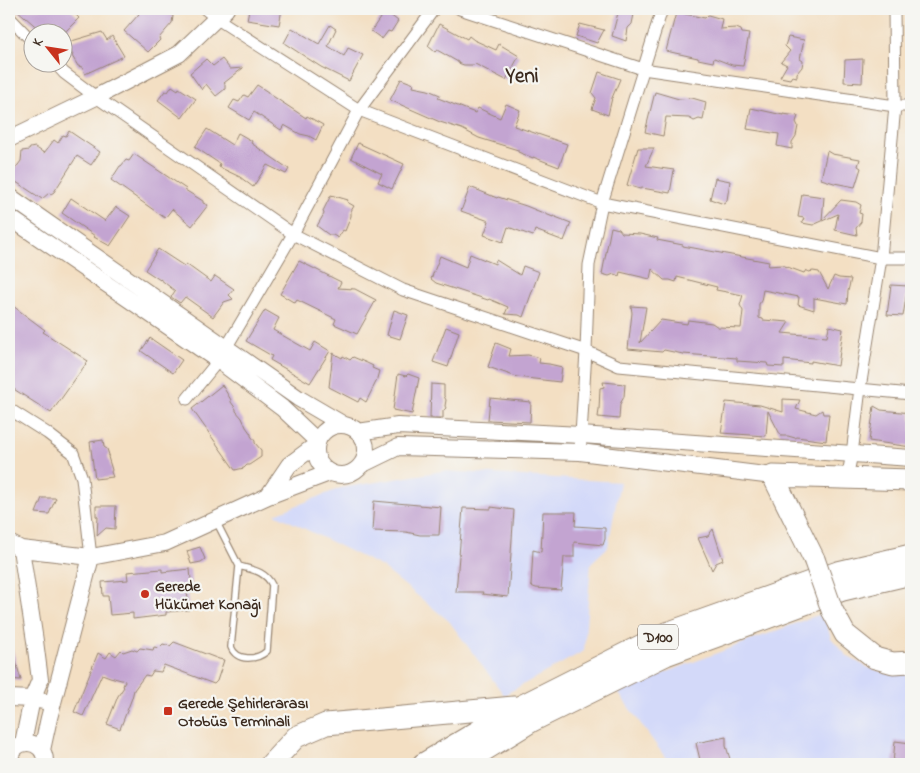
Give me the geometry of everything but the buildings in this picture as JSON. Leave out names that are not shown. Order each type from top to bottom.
[{"type":"highway","points":[[911,480],[773,476],[814,559],[832,610],[845,634],[875,658],[893,663],[911,662]]},
{"type":"highway","name":"D100","points":[[423,764],[519,707],[664,634],[838,572],[911,554]]},
{"type":"highway","name":"D100","points":[[462,764],[532,721],[666,655],[843,590],[911,574]]},
{"type":"highway","points":[[271,764],[296,738],[326,724],[519,707]]},
{"type":"street","points":[[187,399],[222,355],[293,234],[359,110],[434,9]]},
{"type":"street","points":[[460,9],[643,69],[895,106],[911,106]]},
{"type":"street","points":[[580,452],[589,265],[602,203],[662,9]]},
{"type":"street","points":[[847,478],[881,258],[895,106],[894,9]]},
{"type":"street","points":[[9,139],[179,54],[216,12],[359,110],[602,203],[881,258],[911,258]]},
{"type":"street","points":[[9,17],[22,31]]},
{"type":"street","points":[[63,72],[293,234],[403,290],[586,351],[619,366],[911,394]]},
{"type":"street","points":[[9,196],[222,355],[282,408],[316,443],[315,454],[318,462],[329,473],[344,476],[350,474],[362,465],[398,448],[580,452],[773,476]]},
{"type":"street","points":[[9,217],[222,355],[351,428],[363,437],[366,444],[365,458],[362,465]]},
{"type":"street","points":[[9,409],[47,433],[73,453],[82,478],[91,557],[53,703],[44,757]]},
{"type":"street","points":[[268,496],[289,465],[316,443],[323,432],[329,427],[336,425],[351,428],[398,426],[581,435],[911,458]]},
{"type":"street","points":[[13,753],[40,680],[36,641],[15,546],[91,557],[165,543],[268,496],[329,473]]},
{"type":"street","points":[[9,698],[32,699],[53,703]]},
{"type":"street","points":[[13,753],[33,744],[44,757]]},
{"type":"lane","points":[[215,520],[239,566],[232,647],[233,651],[240,656],[249,659],[262,656],[267,651],[272,585],[268,578],[257,571],[239,566]]},
{"type":"shaded area","points":[[443,471],[620,482],[608,547],[591,563],[584,651],[504,695],[449,621],[382,567],[275,514],[341,488]]},
{"type":"shaded area","points":[[823,613],[831,638],[848,657],[869,668],[891,674],[911,674],[911,764],[670,764],[617,691]]},
{"type":"place","name":"Gerede Hükümet Konağı","points":[[145,594]]},
{"type":"place","name":"Gerede Şehirlerarası Otobüs Terminali","points":[[168,711]]},
{"type":"district","name":"Yeni","points":[[522,75]]}]
